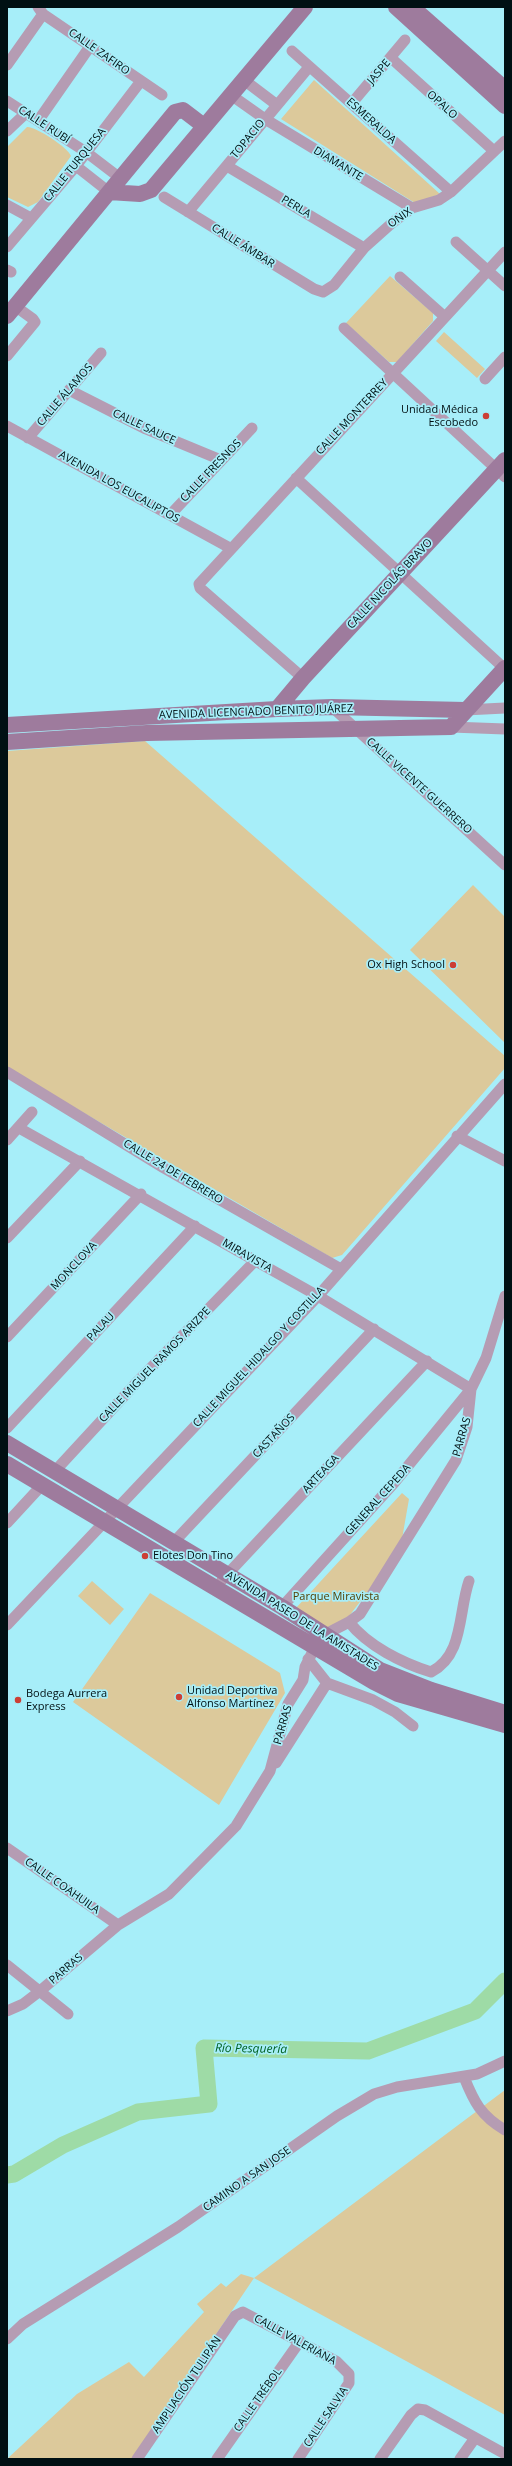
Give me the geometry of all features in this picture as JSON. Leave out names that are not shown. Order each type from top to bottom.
[{"type":"street","points":[[76,166],[109,192],[140,194],[150,190],[305,7]]},
{"type":"street","points":[[396,7],[505,106]]},
{"type":"street","points":[[412,7],[505,89]]},
{"type":"street","points":[[7,65],[41,10]]},
{"type":"street","name":"CALLE ZAFIRO","points":[[41,10],[162,95]]},
{"type":"street","name":"JASPE","points":[[352,103],[406,40]]},
{"type":"street","points":[[38,121],[91,45]]},
{"type":"street","name":"ESMERALDA","points":[[292,51],[450,192]]},
{"type":"street","name":"OPALO","points":[[391,58],[494,151]]},
{"type":"street","name":"TOPACIO","points":[[188,212],[264,119],[309,67]]},
{"type":"street","points":[[244,80],[277,105]]},
{"type":"street","name":"CALLE TURQUESA","points":[[7,246],[76,166],[141,81]]},
{"type":"street","name":"DIAMANTE","points":[[231,95],[264,119],[412,208]]},
{"type":"street","name":"CALLE RUBÍ","points":[[7,101],[86,152],[120,178]]},
{"type":"street","points":[[7,356],[35,322],[33,319],[11,311],[177,110],[183,110],[204,126]]},
{"type":"street","points":[[7,131],[26,114]]},
{"type":"street","name":"ONIX","points":[[324,292],[334,285],[364,248],[392,223],[412,208],[439,200],[450,192],[505,141]]},
{"type":"street","name":"PERLA","points":[[227,166],[364,248]]},
{"type":"street","name":"CALLE ÁMBAR","points":[[164,198],[314,290],[324,292]]},
{"type":"street","points":[[7,205],[31,218]]},
{"type":"street","points":[[456,242],[505,286]]},
{"type":"street","name":"CALLE MONTERREY","points":[[303,678],[200,588],[200,583],[230,548],[505,252]]},
{"type":"street","points":[[400,277],[445,317]]},
{"type":"street","points":[[344,328],[388,367],[393,374],[502,469]]},
{"type":"street","name":"CALLE ÁLAMOS","points":[[28,438],[101,352]]},
{"type":"street","points":[[485,379],[505,358]]},
{"type":"street","name":"CALLE SAUCE","points":[[69,390],[146,429],[221,460]]},
{"type":"street","name":"AVENIDA LOS EUCALIPTOS","points":[[7,426],[230,548]]},
{"type":"street","name":"CALLE FRESNOS","points":[[170,515],[252,428]]},
{"type":"street","name":"CALLE NICOLÁS BRAVO","points":[[277,709],[303,678],[398,574],[502,469]]},
{"type":"street","points":[[296,478],[398,574],[505,669],[465,710],[451,727]]},
{"type":"street","name":"AVENIDA LICENCIADO BENITO JUÁREZ","points":[[7,726],[277,709],[332,707],[465,710],[505,708]]},
{"type":"street","name":"CALLE VICENTE GUERRERO","points":[[332,707],[505,865]]},
{"type":"street","name":"AVENIDA LICENCIADO BENITO JUÁREZ","points":[[7,742],[147,733],[451,727],[505,729]]},
{"type":"street","name":"CALLE 24 DE FEBRERO","points":[[7,1072],[164,1168],[342,1269]]},
{"type":"street","name":"CALLE MIGUEL HIDALGO Y COSTILLA","points":[[7,1625],[104,1522],[116,1507],[318,1296],[457,1136],[505,1084]]},
{"type":"street","points":[[7,1140],[32,1112]]},
{"type":"street","name":"MIRAVISTA","points":[[19,1128],[141,1194],[255,1261],[374,1328],[471,1389]]},
{"type":"street","points":[[457,1136],[505,1161]]},
{"type":"street","points":[[7,1238],[80,1161]]},
{"type":"street","name":"MONCLOVA","points":[[7,1337],[141,1194]]},
{"type":"street","name":"PALAU","points":[[7,1428],[195,1226]]},
{"type":"street","name":"CALLE MIGUEL RAMOS ARIZPE","points":[[55,1471],[255,1261]]},
{"type":"street","name":"PARRAS","points":[[7,2011],[23,2004],[40,1991],[118,1925],[169,1894],[196,1869],[236,1826],[270,1771],[288,1704],[303,1680],[311,1654],[324,1635],[349,1622],[360,1614],[456,1460],[467,1427],[471,1389],[486,1358],[505,1296]]},
{"type":"street","name":"CASTAÑOS","points":[[173,1543],[374,1328]]},
{"type":"street","name":"ARTEAGA","points":[[216,1588],[226,1574],[427,1361]]},
{"type":"street","name":"GENERAL CEPEDA","points":[[282,1607],[394,1483],[471,1389]]},
{"type":"street","name":"AVENIDA PASEO DE LA AMISTADES","points":[[7,1443],[282,1607],[324,1635],[350,1660],[398,1694],[505,1725]]},
{"type":"street","name":"AVENIDA PASEO DE LA AMISTADES","points":[[7,1464],[216,1588],[311,1654],[350,1660],[403,1681],[505,1713]]},
{"type":"street","points":[[7,1523],[42,1485]]},
{"type":"street","points":[[349,1622],[358,1633],[408,1665],[431,1672],[443,1666],[454,1648],[459,1627],[462,1600],[469,1581]]},
{"type":"street","points":[[311,1654],[327,1682],[373,1700],[395,1712],[413,1726]]},
{"type":"street","points":[[270,1771],[327,1682]]},
{"type":"street","name":"CALLE COAHUILA","points":[[7,1848],[118,1925]]},
{"type":"street","points":[[7,1965],[68,2014]]},
{"type":"street","name":"CAMINO A SAN JOSE","points":[[7,2339],[23,2324],[178,2227],[337,2116],[374,2094],[397,2087],[464,2077],[491,2069],[505,2061]]},
{"type":"street","points":[[464,2077],[474,2101],[489,2121],[505,2130]]},
{"type":"street","name":"CALLE VALERIANA","points":[[239,2313],[247,2313],[300,2341],[336,2362],[349,2374]]},
{"type":"street","name":"AMPLIACIÓN TULIPÁN","points":[[137,2459],[239,2313]]},
{"type":"street","name":"CALLE TRÉBOL","points":[[217,2459],[300,2341]]},
{"type":"street","name":"CALLE SALVIA","points":[[298,2459],[349,2383],[349,2374]]},
{"type":"street","points":[[380,2459],[411,2415],[418,2409],[424,2410],[505,2454]]},
{"type":"street","points":[[460,2459],[475,2438]]},
{"type":"green space","points":[[314,80],[440,194],[415,203],[281,119]]},
{"type":"green space","points":[[27,127],[37,130],[51,138],[69,152],[71,156],[38,202],[28,207],[7,197],[7,147]]},
{"type":"green space","points":[[390,276],[433,313],[433,321],[397,362],[389,362],[346,323]]},
{"type":"green space","points":[[444,332],[485,369],[477,378],[436,341]]},
{"type":"green space","points":[[145,741],[505,1056],[505,1068],[342,1255],[332,1258],[7,1068],[7,751]]},
{"type":"green space","points":[[473,885],[505,917],[505,1043],[410,950]]},
{"type":"green space","name":"Parque Miravista","points":[[402,1493],[409,1499],[402,1539],[376,1581],[336,1633],[296,1608]]},
{"type":"green space","points":[[92,1581],[124,1609],[110,1625],[78,1596]]},
{"type":"green space","name":"Unidad Deportiva Alfonso Martínez","points":[[150,1593],[280,1673],[285,1693],[219,1805],[73,1702]]},
{"type":"green space","points":[[505,2090],[505,2415],[254,2278]]},
{"type":"green space","points":[[241,2274],[254,2278],[132,2459],[7,2459],[77,2394],[129,2362],[144,2377],[204,2312],[197,2304],[221,2283],[226,2287]]},
{"type":"waterway","name":"Río Pesquería","points":[[7,2175],[14,2174],[63,2145],[138,2112],[209,2104],[204,2048],[368,2051],[475,2011],[505,1981]]},
{"type":"place","name":"Unidad Médica Escobedo","points":[[486,416]]},
{"type":"place","name":"Ox High School","points":[[453,965]]},
{"type":"place","name":"Elotes Don Tino","points":[[145,1556]]},
{"type":"place","name":"Unidad Deportiva Alfonso Martínez","points":[[179,1697]]},
{"type":"place","name":"Bodega Aurrera Express","points":[[18,1700]]}]
